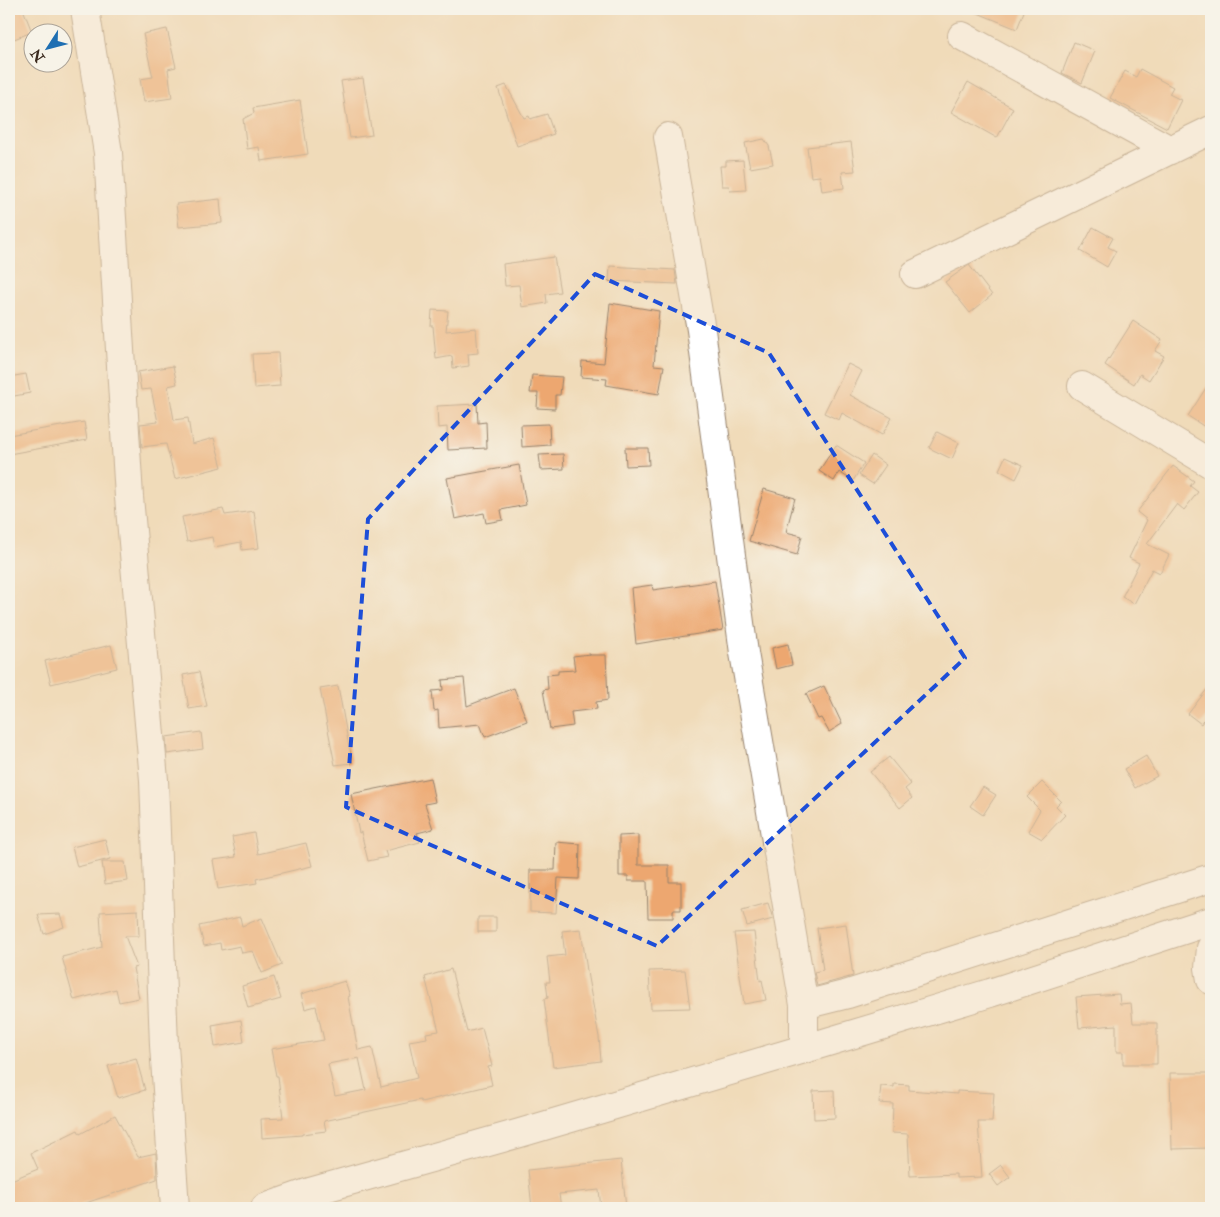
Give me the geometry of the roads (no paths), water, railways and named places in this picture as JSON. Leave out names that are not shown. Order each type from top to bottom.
[{"type":"street","points":[[85,9],[108,153],[129,497],[154,780],[164,1045],[175,1208]]},
{"type":"street","points":[[962,36],[1170,150]]},
{"type":"street","points":[[915,274],[1211,130]]},
{"type":"street","points":[[668,136],[701,330],[744,653],[804,1005],[804,1049]]},
{"type":"street","points":[[1082,386],[1211,464]]},
{"type":"street","points":[[804,1005],[858,991],[1211,878]]},
{"type":"street","points":[[265,1208],[309,1200],[520,1133],[990,993],[1211,921]]},
{"type":"street","points":[[1211,948],[1209,968],[1211,980]]}]
